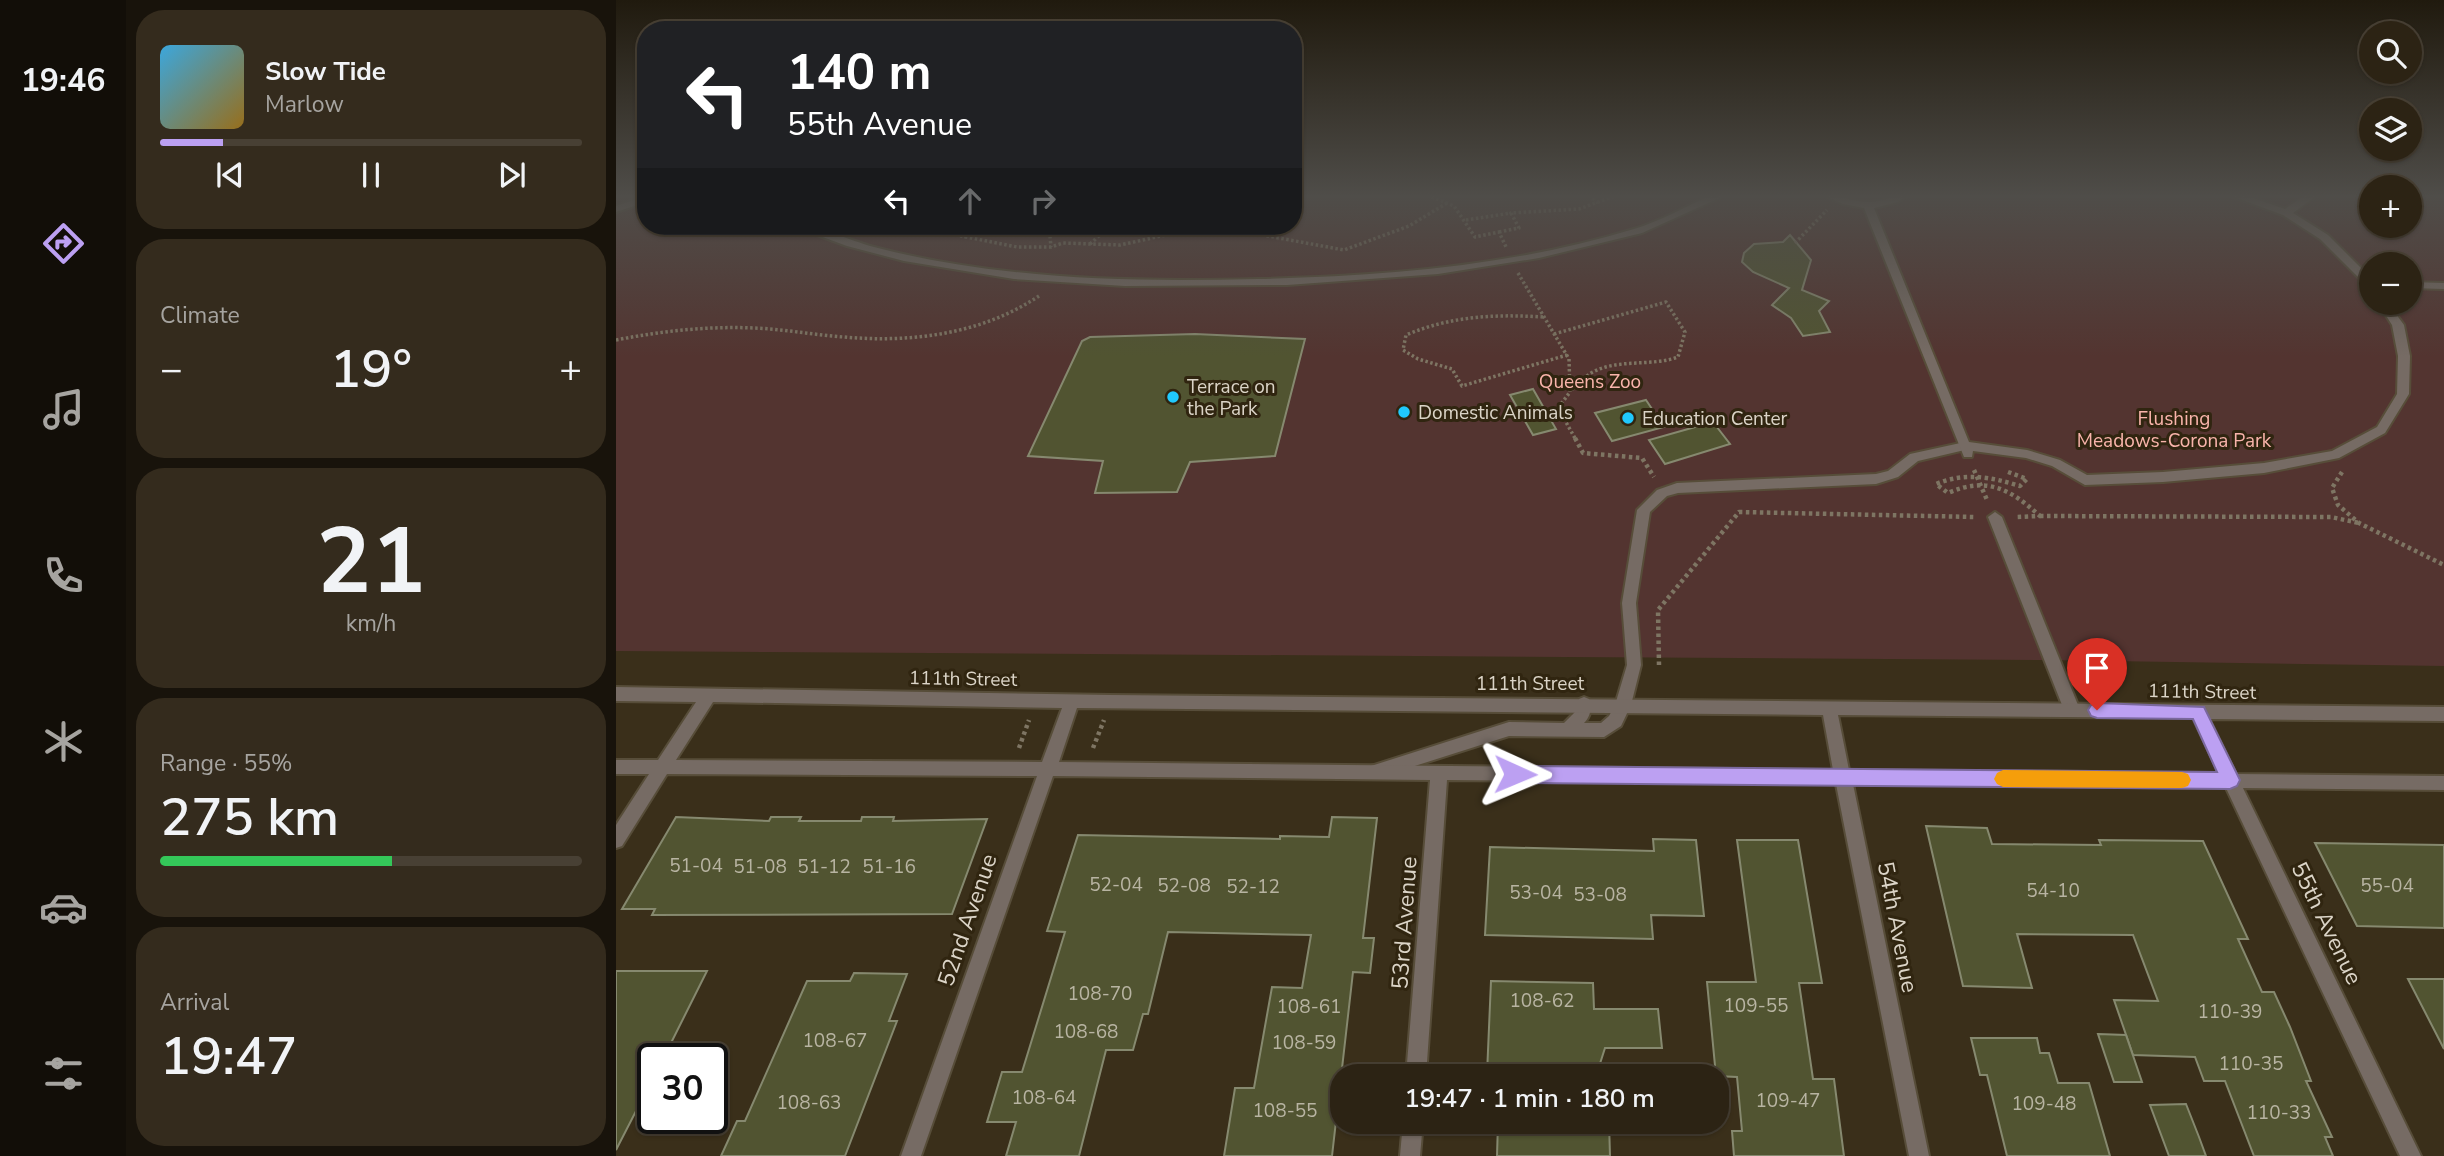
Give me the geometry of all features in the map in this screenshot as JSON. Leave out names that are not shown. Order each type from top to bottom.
[{"type":"street","points":[[871,249],[920,262],[1031,279],[1167,285],[1315,282],[1511,261],[1562,249]]},
{"type":"street","points":[[1885,249],[1968,458]]},
{"type":"street","points":[[2336,249],[2359,272]]},
{"type":"street","points":[[2422,285],[2444,286]]},
{"type":"street","points":[[1373,772],[1509,729],[1604,730],[1615,721],[1623,705],[1634,665],[1629,603],[1644,510],[1662,493],[1677,488],[1876,479],[1893,474],[1914,457],[1968,458],[2027,454],[2056,463],[2085,480],[2163,477],[2264,468],[2335,455],[2381,430],[2403,394],[2404,356],[2398,325],[2391,315]]},
{"type":"street","points":[[1995,517],[2072,710]]},
{"type":"street","name":"111th Street","points":[[616,694],[2444,714]]},
{"type":"street","points":[[616,840],[709,695]]},
{"type":"street","name":"52nd Avenue","points":[[911,1156],[1046,768],[1072,701]]},
{"type":"street","points":[[1568,730],[1583,716],[1584,704]]},
{"type":"street","name":"54th Avenue","points":[[1829,708],[1919,1156]]},
{"type":"street","name":"55th Avenue","points":[[2198,712],[2411,1156]]},
{"type":"street","points":[[616,767],[1046,768],[2444,783]]},
{"type":"street","name":"53rd Avenue","points":[[1417,1064],[1439,773]]},
{"type":"street","points":[[1410,1156],[1412,1134]]},
{"type":"path","points":[[1506,249],[1567,355],[1570,392]]},
{"type":"path","points":[[616,340],[675,331],[736,328],[775,329],[856,338],[917,336],[970,327],[1009,315],[1059,280]]},
{"type":"path","points":[[1554,334],[1666,302],[1685,332],[1678,357],[1666,363],[1633,364],[1593,372],[1570,392],[1558,408],[1583,453],[1642,458],[1662,493]]},
{"type":"path","points":[[1544,317],[1489,314],[1441,321],[1406,335],[1403,350],[1418,359],[1452,369],[1462,386],[1567,355]]},
{"type":"path","points":[[2343,450],[2358,461],[2338,476],[2332,488],[2338,505],[2358,523]]},
{"type":"path","points":[[1968,458],[1980,466]]},
{"type":"path","points":[[1968,458],[1995,517]]},
{"type":"path","points":[[2004,470],[2027,480],[2020,486],[1976,474],[1950,477],[1936,484],[1948,493],[1964,484],[1990,485],[2018,495],[2040,516]]},
{"type":"path","points":[[1659,665],[1658,610],[1739,512],[1995,517],[2331,517],[2358,523],[2444,565]]},
{"type":"path","points":[[1092,752],[1108,711]]},
{"type":"path","points":[[1018,751],[1032,713]]},
{"type":"green space","name":"Flushing Meadows-Corona Park","points":[[616,249],[2444,249],[2444,666],[2044,660],[616,651]]},
{"type":"building","points":[[1749,249],[1802,249],[1811,260],[1802,290],[1829,301],[1819,311],[1830,332],[1803,336],[1791,318],[1772,305],[1789,288],[1753,272],[1742,262],[1744,253]]},
{"type":"building","name":"Terrace on the Park","points":[[1195,334],[1305,339],[1275,456],[1190,462],[1177,492],[1095,493],[1103,461],[1028,456],[1082,341],[1090,337]]},
{"type":"building","points":[[1533,389],[1556,429],[1533,435],[1510,395]]},
{"type":"building","name":"Education Center","points":[[1646,400],[1664,427],[1612,441],[1595,413]]},
{"type":"building","points":[[1713,422],[1730,444],[1665,464],[1649,440]]},
{"type":"building","points":[[676,817],[769,821],[771,817],[801,817],[799,821],[861,821],[862,817],[894,817],[893,821],[987,819],[952,914],[652,915],[655,909],[622,909]]},
{"type":"building","points":[[1332,817],[1377,818],[1363,938],[1374,938],[1370,973],[1353,972],[1342,1064],[1330,1064],[1330,1134],[1335,1134],[1332,1156],[1224,1156],[1235,1088],[1254,1088],[1272,987],[1302,988],[1311,935],[1168,932],[1148,1014],[1143,1014],[1133,1050],[1106,1050],[1079,1156],[1006,1156],[1016,1122],[987,1122],[1002,1072],[1022,1072],[1065,932],[1047,931],[1078,835],[1280,839],[1280,836],[1329,837]]},
{"type":"building","points":[[1926,826],[1987,828],[1992,844],[2101,845],[2099,840],[2203,841],[2248,939],[2238,939],[2262,992],[2274,992],[2290,1027],[2311,1081],[2306,1081],[2332,1137],[2325,1137],[2333,1156],[2254,1156],[2225,1081],[2204,1081],[2195,1057],[2133,1055],[2114,1000],[2158,1001],[2133,935],[2017,934],[2032,988],[1963,986]]},
{"type":"building","points":[[1653,839],[1696,840],[1704,916],[1651,915],[1653,939],[1485,935],[1490,847],[1654,851]]},
{"type":"building","points":[[1737,840],[1798,840],[1822,983],[1799,983],[1813,1079],[1834,1079],[1844,1156],[1734,1156],[1732,1131],[1742,1131],[1737,1077],[1729,1077],[1729,1064],[1715,1064],[1707,982],[1756,982]]},
{"type":"building","points":[[2315,843],[2444,845],[2444,928],[2357,926]]},
{"type":"building","points":[[616,971],[707,971],[671,1043],[637,1043],[637,1109],[616,1150]]},
{"type":"building","points":[[854,973],[907,974],[889,1021],[897,1021],[845,1156],[721,1156],[737,1121],[745,1121],[807,981],[850,981]]},
{"type":"building","points":[[2408,979],[2444,979],[2444,1049]]},
{"type":"building","points":[[1491,981],[1593,983],[1594,1009],[1658,1009],[1662,1048],[1605,1048],[1600,1064],[1487,1064]]},
{"type":"building","points":[[2098,1034],[2126,1035],[2142,1082],[2114,1082]]},
{"type":"building","points":[[1971,1038],[2037,1038],[2040,1053],[2049,1053],[2058,1083],[2089,1083],[2110,1156],[2007,1156],[1987,1075],[1980,1075]]},
{"type":"building","points":[[2186,1104],[2206,1156],[2169,1156],[2150,1105]]},
{"type":"building","points":[[1498,1134],[1609,1134],[1610,1156],[1497,1156]]},
{"type":"slow traffic","points":[[2003,779],[2182,780]]},
{"type":"place","name":"Terrace on the Park","points":[[1173,397]]},
{"type":"place","name":"Domestic Animals","points":[[1404,412]]},
{"type":"place","name":"Education Center","points":[[1628,418]]},
{"type":"route","points":[[1515,774],[2230,780],[2198,712],[2097,710]]},
{"type":"park label","name":"Queens Zoo","points":[[1590,381]]}]
